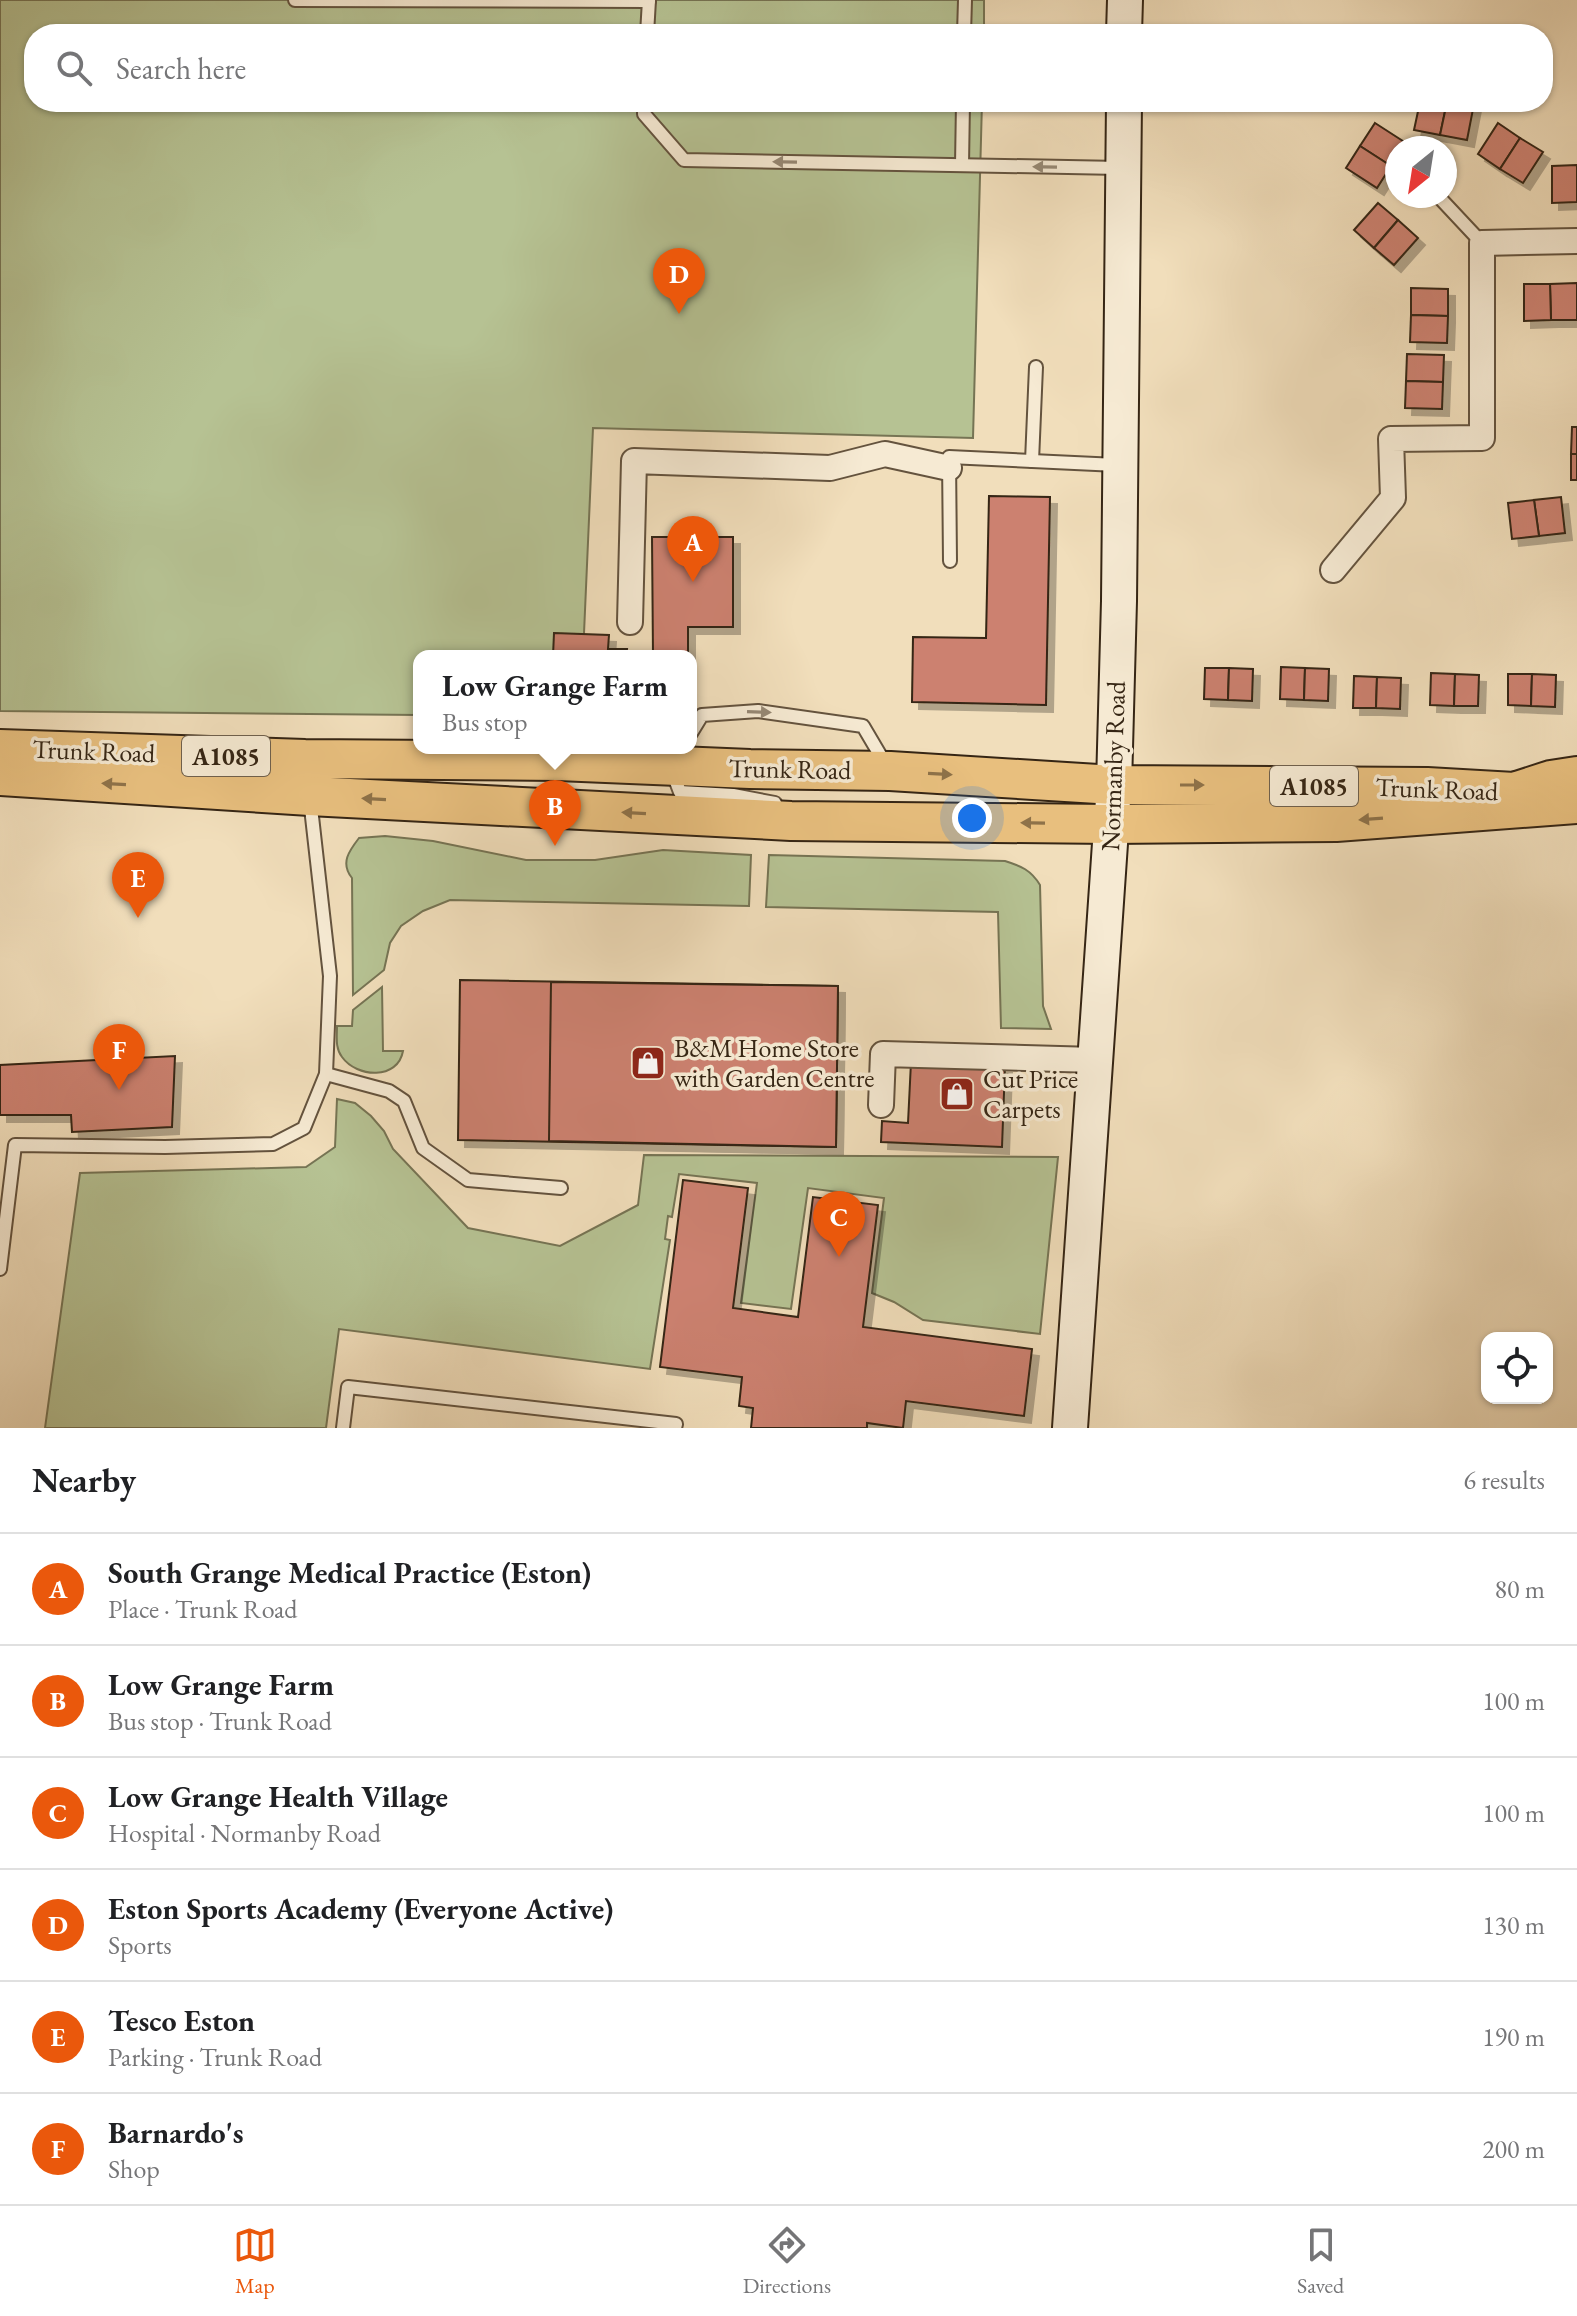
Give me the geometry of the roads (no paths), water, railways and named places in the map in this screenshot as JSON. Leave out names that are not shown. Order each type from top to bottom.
[{"type":"main road","name":"Trunk Road","points":[[0,749],[307,777],[558,761],[673,761],[1114,785],[1427,787],[1514,792],[1551,780],[1577,776]]},
{"type":"main road","name":"A1085","points":[[0,776],[307,777],[791,821],[1111,824],[1336,822],[1577,804]]},
{"type":"street","points":[[1124,24],[1125,0]]},
{"type":"street","name":"Normanby Road","points":[[1070,1428],[1114,785],[1124,112]]},
{"type":"street","points":[[1333,570],[1393,498],[1391,439],[1482,438],[1482,243],[1577,241]]},
{"type":"street","points":[[630,622],[634,461],[830,468],[885,454],[949,468]]},
{"type":"street","points":[[881,1105],[883,1054],[1095,1060]]},
{"type":"lane","points":[[295,0],[649,1],[648,24]]},
{"type":"lane","points":[[964,24],[965,0]]},
{"type":"lane","points":[[644,112],[684,160],[1123,168]]},
{"type":"lane","points":[[962,165],[963,112]]},
{"type":"lane","points":[[1449,208],[1482,243]]},
{"type":"lane","points":[[1032,461],[1036,367]]},
{"type":"lane","points":[[950,561],[949,457],[1120,465]]},
{"type":"lane","points":[[697,723],[702,715],[758,711],[863,726],[890,771]]},
{"type":"lane","points":[[673,761],[680,792],[733,795],[870,822]]},
{"type":"lane","points":[[0,1269],[15,1145],[165,1147],[273,1144],[304,1128],[326,1074],[330,976],[307,777]]},
{"type":"lane","points":[[326,1074],[389,1091],[404,1101],[423,1148],[468,1180],[561,1188]]},
{"type":"lane","points":[[343,1428],[348,1387],[676,1424],[675,1428]]},
{"type":"place","name":"Eston Sports Academy (Everyone Active)","points":[[679,314]]},
{"type":"place","name":"South Grange Medical Practice (Eston)","points":[[693,582]]},
{"type":"place","name":"Low Grange Farm","points":[[555,846]]},
{"type":"place","name":"Tesco Eston","points":[[138,918]]},
{"type":"place","name":"B&M Home Store with Garden Centre","points":[[648,1063]]},
{"type":"place","name":"Barnardo's","points":[[119,1090]]},
{"type":"place","name":"Cut Price Carpets","points":[[957,1094]]},
{"type":"place","name":"Low Grange Health Village","points":[[839,1257]]}]
